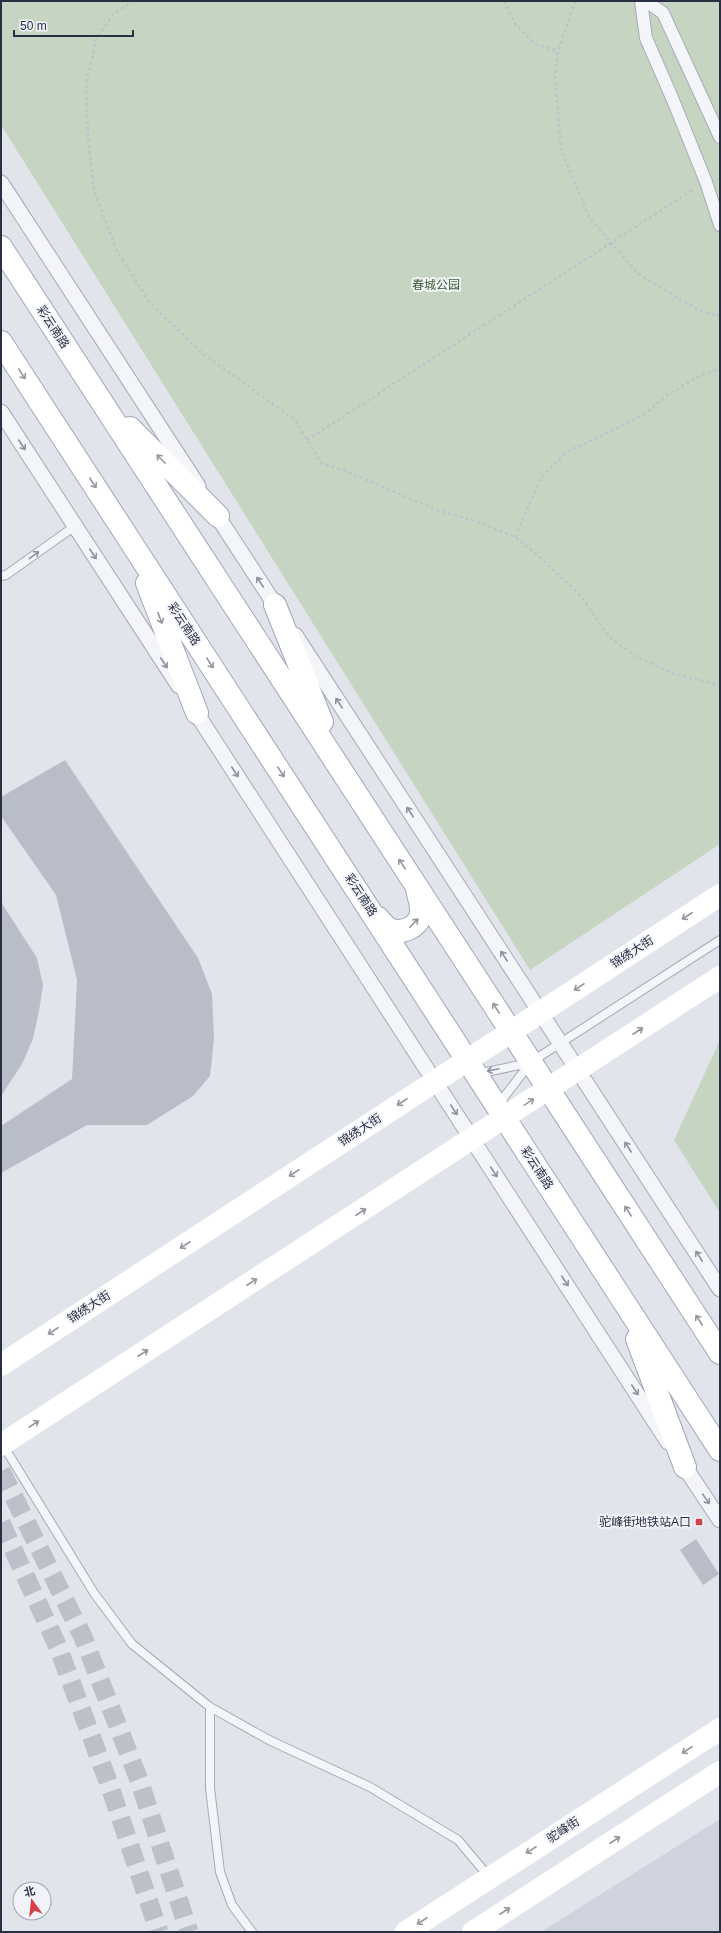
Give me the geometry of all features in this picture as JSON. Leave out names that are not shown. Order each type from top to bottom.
[{"type":"main road","name":"彩云南路","points":[[1,247],[720,1353]]},
{"type":"main road","name":"彩云南路","points":[[1,342],[371,912],[461,1073],[496,1113],[624,1303],[720,1450]]},
{"type":"main road","points":[[97,394],[218,516]]},
{"type":"main road","points":[[132,542],[197,713]]},
{"type":"main road","points":[[275,604],[340,768]]},
{"type":"main road","points":[[371,912],[388,928],[400,931],[412,927],[416,923],[421,913],[416,885]]},
{"type":"main road","name":"锦绣大街","points":[[1,1365],[461,1073],[511,1031],[720,895]]},
{"type":"main road","points":[[2,1445],[473,1139],[496,1113],[548,1089],[720,977]]},
{"type":"main road","points":[[624,1303],[685,1467]]},
{"type":"main road","name":"驼峰街","points":[[406,1932],[720,1729]]},
{"type":"main road","points":[[473,1932],[717,1775]]},
{"type":"street","points":[[641,1],[646,38],[706,182],[720,225]]},
{"type":"street","points":[[646,1],[663,13],[720,137]]},
{"type":"street","points":[[1,184],[720,1289]]},
{"type":"street","points":[[1,412],[197,713],[461,1073],[473,1139],[720,1520]]},
{"type":"lane","points":[[1,576],[6,575],[75,526]]},
{"type":"lane","points":[[461,1073],[531,1062],[720,940]]},
{"type":"lane","points":[[496,1113],[531,1062]]},
{"type":"lane","points":[[2,1445],[94,1593],[132,1644],[210,1707],[269,1740],[370,1787],[458,1840],[489,1877]]},
{"type":"lane","points":[[210,1707],[210,1788],[220,1872],[232,1905],[252,1932]]},
{"type":"path","points":[[134,1],[112,14],[96,40],[86,84],[88,137],[94,191],[117,251],[150,303],[202,353],[295,420],[321,463],[343,470],[437,510],[478,522],[515,537],[541,558],[581,596],[609,637],[634,656],[674,674],[720,686]]},
{"type":"path","points":[[504,1],[515,24],[535,44],[558,51]]},
{"type":"path","points":[[575,1],[558,51],[555,76],[561,149],[589,217],[637,273],[700,311],[720,316]]},
{"type":"path","points":[[307,440],[706,182]]},
{"type":"path","points":[[515,537],[541,478],[566,452],[612,432],[646,413],[667,395],[701,375],[720,369]]},
{"type":"shaded area","points":[[720,1819],[720,1932],[541,1932]]},
{"type":"green space","name":"春城公园","points":[[1,1],[720,1],[720,844],[530,970],[1,125]]},
{"type":"green space","points":[[720,1040],[720,1213],[674,1140]]},
{"type":"building","points":[[65,760],[198,958],[212,994],[214,1039],[210,1076],[193,1096],[147,1125],[87,1125],[1,1173],[1,1126],[72,1079],[77,980],[56,895],[1,816],[1,797]]},
{"type":"building","points":[[1,902],[37,958],[43,985],[33,1039],[22,1064],[1,1096]]},
{"type":"building","points":[[696,1539],[719,1574],[703,1585],[680,1550]]},
{"type":"tunnel","points":[[1,1471],[83,1637],[139,1780],[189,1932]]},
{"type":"tunnel","points":[[1,1523],[58,1647],[109,1784],[159,1932]]},
{"type":"place","name":"驼峰街地铁站A口","points":[[699,1522]]}]
